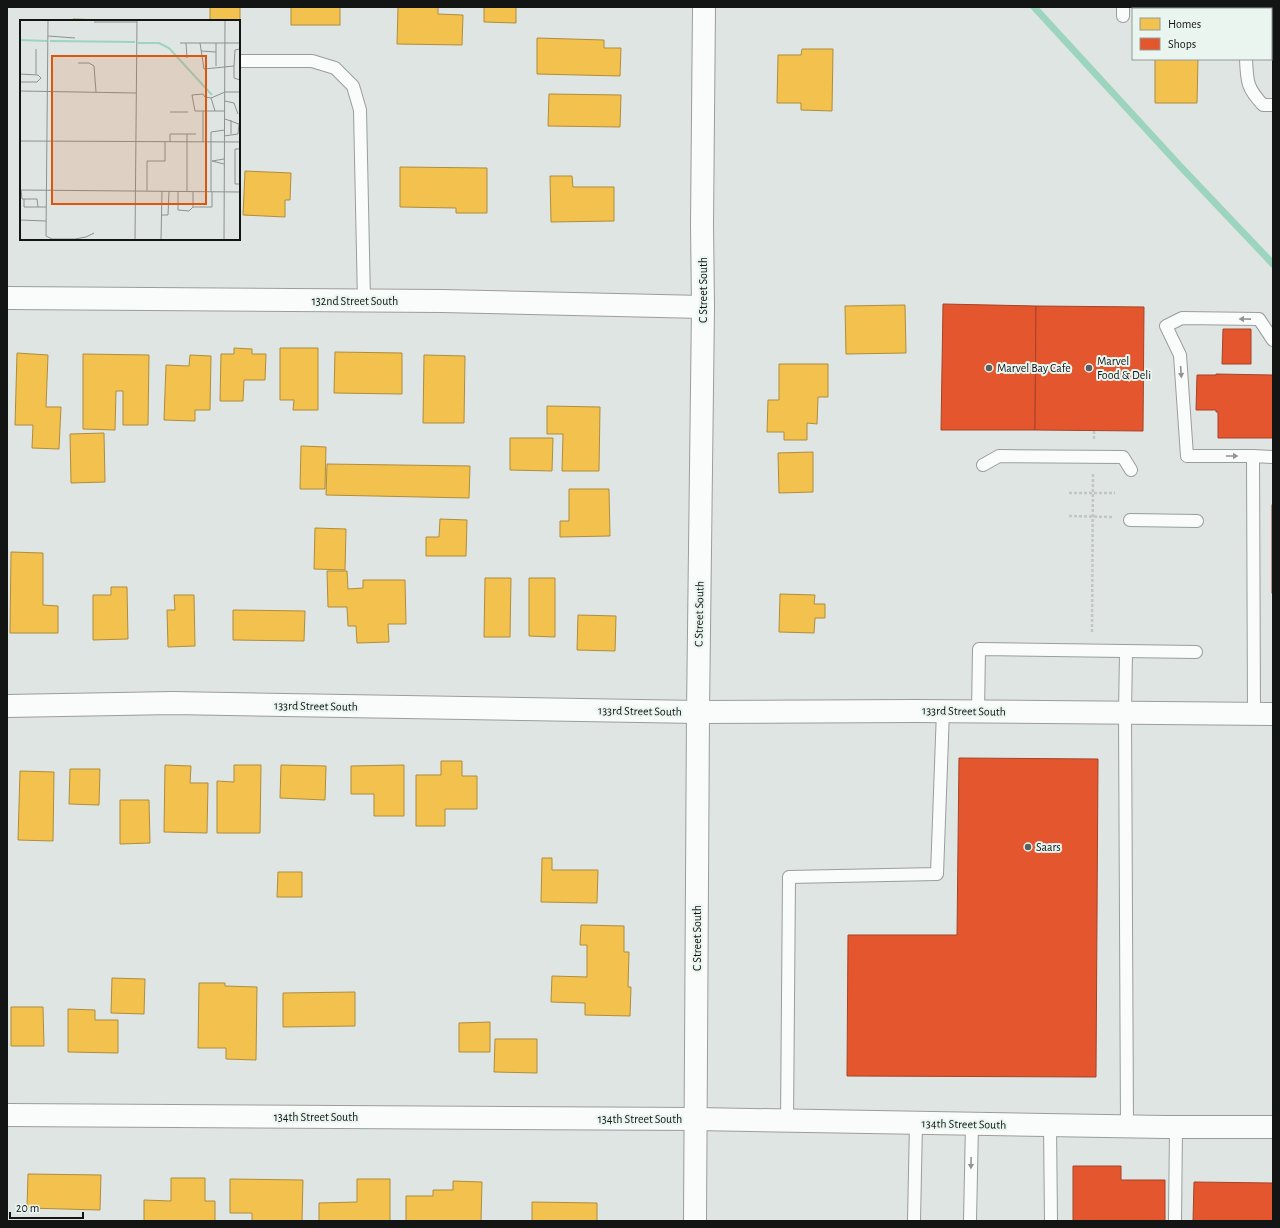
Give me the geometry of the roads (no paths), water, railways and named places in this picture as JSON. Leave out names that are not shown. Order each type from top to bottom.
[{"type":"street","name":"C Street South","points":[[695,1221],[698,712],[703,307],[702,224],[704,7]]},
{"type":"street","name":"132nd Street South","points":[[7,298],[364,301],[703,307]]},
{"type":"street","name":"133rd Street South","points":[[7,706],[173,703],[698,712],[942,711],[1263,714]]},
{"type":"street","name":"134th Street South","points":[[7,1115],[696,1119],[1176,1127],[1273,1127]]},
{"type":"lane","points":[[1246,60],[1247,78],[1252,94],[1263,105],[1273,105]]},
{"type":"lane","points":[[240,61],[312,61],[335,68],[353,86],[360,110],[364,301]]},
{"type":"lane","points":[[1273,340],[1259,319],[1182,318],[1166,326],[1180,355],[1187,456],[1273,457]]},
{"type":"lane","points":[[983,465],[999,456],[1123,457],[1131,470]]},
{"type":"lane","points":[[1253,456],[1263,714]]},
{"type":"lane","points":[[1130,520],[1197,521]]},
{"type":"lane","points":[[978,712],[979,649],[1196,652]]},
{"type":"lane","points":[[1126,652],[1127,1126]]},
{"type":"lane","points":[[787,1121],[789,877],[937,874],[942,711]]},
{"type":"lane","points":[[914,1221],[916,1123]]},
{"type":"lane","points":[[970,1221],[972,1124]]},
{"type":"lane","points":[[1050,1125],[1051,1221]]},
{"type":"lane","points":[[1175,1221],[1176,1127]]},
{"type":"waterway","points":[[1034,7],[1180,166],[1273,264]]},
{"type":"place","name":"Marvel Bay Cafe","points":[[989,368]]},
{"type":"place","name":"Marvel Food & Deli","points":[[1089,368]]},
{"type":"place","name":"Saars","points":[[1028,847]]}]
